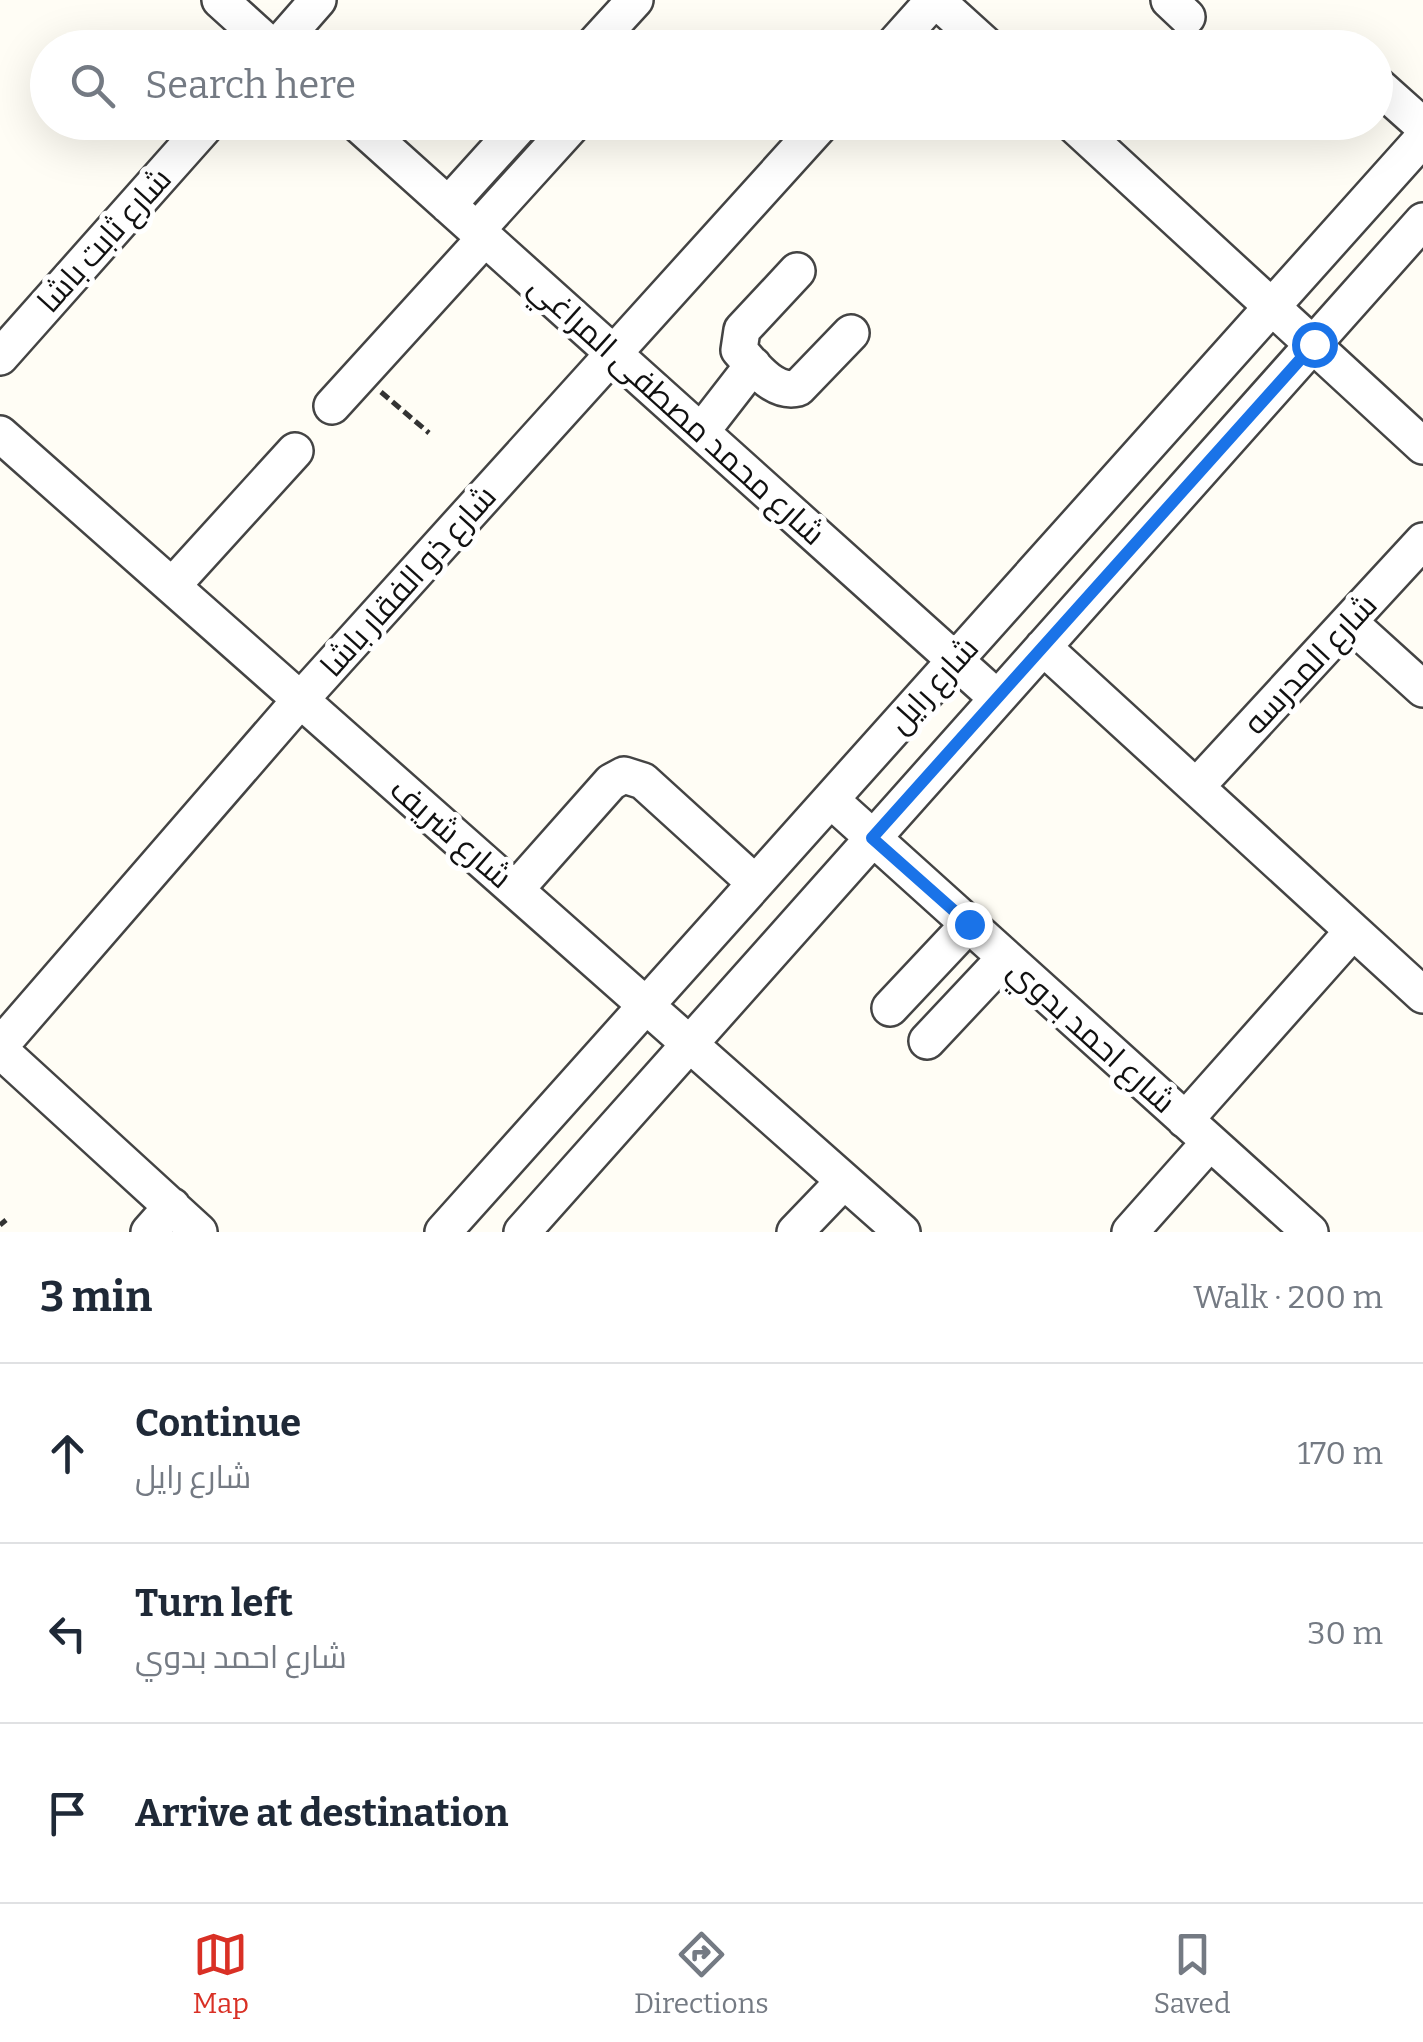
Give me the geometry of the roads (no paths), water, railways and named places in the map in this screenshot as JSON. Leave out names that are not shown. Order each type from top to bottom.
[{"type":"street","points":[[220,0],[254,30]]},
{"type":"street","points":[[290,30],[318,0]]},
{"type":"street","points":[[608,30],[635,0]]},
{"type":"street","points":[[908,30],[935,0],[969,30]]},
{"type":"street","points":[[1393,99],[1423,126]]},
{"type":"street","name":"شارع رايل","points":[[443,1232],[1423,138]]},
{"type":"street","name":"شارع ثابت باشا","points":[[0,357],[193,140]]},
{"type":"street","name":"شارع محمد مصطفى المراغي","points":[[376,140],[997,698]]},
{"type":"street","points":[[448,205],[507,140]]},
{"type":"street","points":[[332,406],[561,140]]},
{"type":"street","name":"شارع ذو الفقار باشا","points":[[0,1048],[301,699],[807,140]]},
{"type":"street","points":[[1091,140],[1423,446]]},
{"type":"street","name":"شارع رايل","points":[[522,1232],[1423,222]]},
{"type":"street","points":[[797,270],[742,330],[740,350],[778,387],[798,388],[851,333]]},
{"type":"street","points":[[700,432],[727,403],[739,398],[758,369]]},
{"type":"street","name":"شارع شريف","points":[[0,434],[902,1232]]},
{"type":"street","points":[[173,585],[295,451]]},
{"type":"street","name":"شارع المدرسه","points":[[1196,786],[1423,541]]},
{"type":"street","points":[[1349,622],[1423,689]]},
{"type":"street","points":[[1043,647],[1423,995]]},
{"type":"street","points":[[516,889],[611,782],[624,775],[643,782],[754,882]]},
{"type":"street","name":"شارع احمد بدوي","points":[[830,800],[1310,1232]]},
{"type":"street","points":[[890,1008],[969,924]]},
{"type":"street","points":[[1130,1232],[1198,1131],[1353,931]]},
{"type":"street","points":[[927,1042],[1006,958]]},
{"type":"street","points":[[0,1048],[160,1219],[199,1232]]},
{"type":"street","points":[[794,1232],[844,1182]]}]
